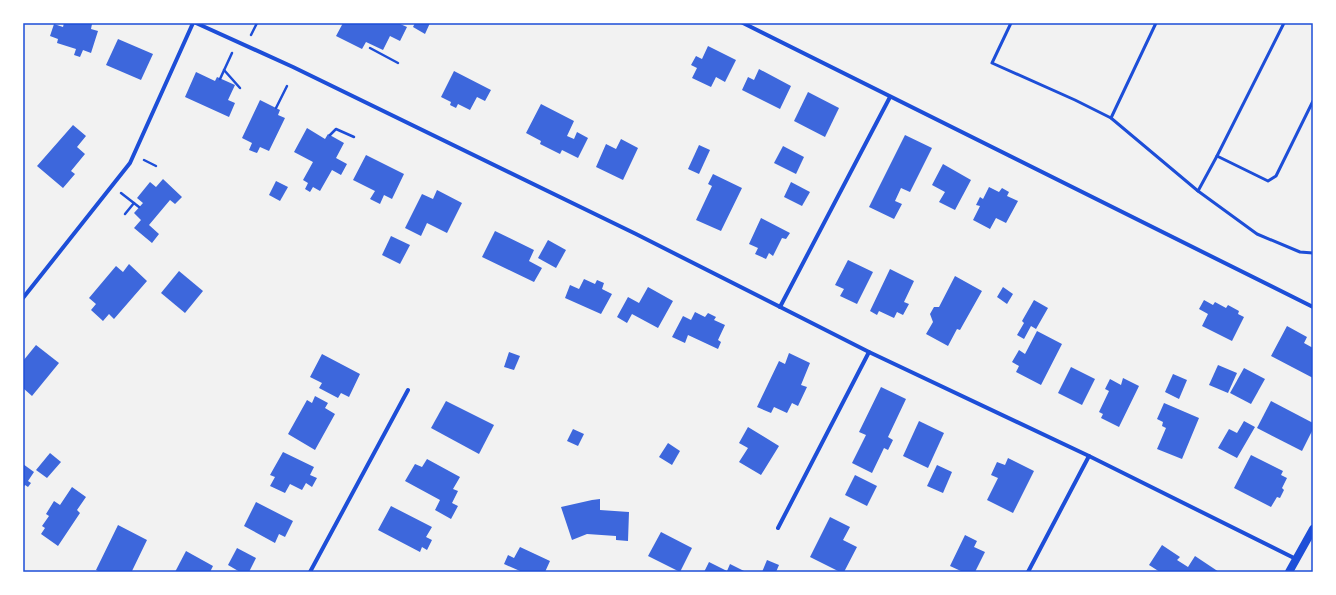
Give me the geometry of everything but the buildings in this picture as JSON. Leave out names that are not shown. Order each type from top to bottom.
[{"type":"main road","points":[[1289,572],[1313,529]]},
{"type":"street","points":[[23,298],[130,163],[193,23]]},
{"type":"street","points":[[196,23],[293,67],[648,239],[869,352],[1089,456],[1296,559]]},
{"type":"street","points":[[742,23],[1313,307]]},
{"type":"street","points":[[780,307],[890,97]]},
{"type":"street","points":[[778,528],[869,352]]},
{"type":"street","points":[[310,572],[408,390]]},
{"type":"street","points":[[1028,572],[1089,456]]},
{"type":"lane","points":[[1011,23],[992,62],[1111,118],[1198,191],[1257,234],[1300,252],[1313,253]]},
{"type":"lane","points":[[1111,118],[1156,23]]},
{"type":"lane","points":[[1198,191],[1284,23]]},
{"type":"lane","points":[[1217,156],[1268,181],[1276,176],[1313,101]]},
{"type":"path","points":[[220,79],[237,41]]},
{"type":"path","points":[[370,48],[398,63]]},
{"type":"path","points":[[224,70],[240,88]]},
{"type":"path","points":[[276,108],[287,86]]},
{"type":"path","points":[[330,135],[336,129],[354,137]]},
{"type":"path","points":[[117,199],[121,193],[139,207]]},
{"type":"path","points":[[125,214],[134,203]]}]
